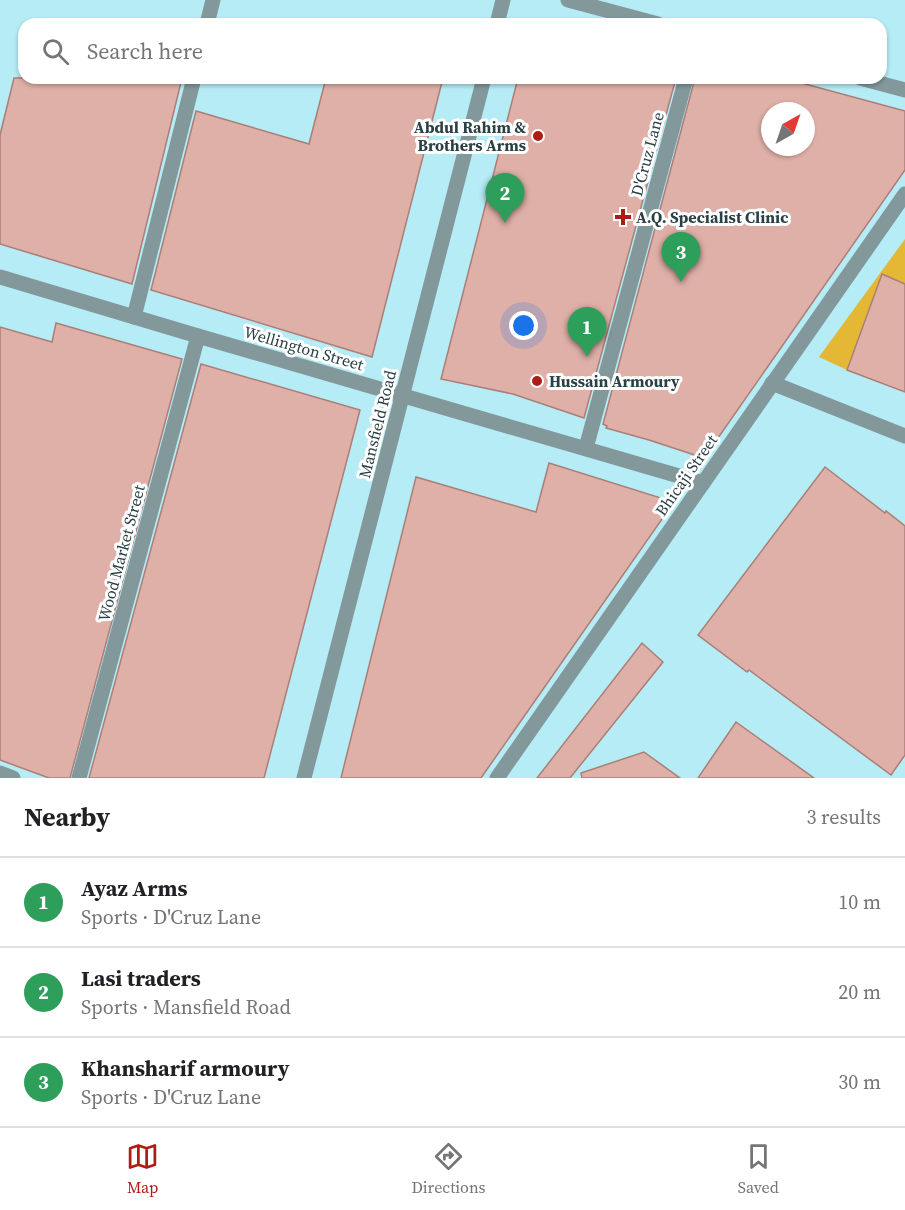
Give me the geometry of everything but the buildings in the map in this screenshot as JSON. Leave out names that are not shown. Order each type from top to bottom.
[{"type":"street","points":[[208,18],[213,0]]},
{"type":"street","points":[[499,18],[504,0]]},
{"type":"street","points":[[568,0],[636,18]]},
{"type":"street","points":[[134,317],[192,84]]},
{"type":"street","name":"Mansfield Road","points":[[304,778],[482,84]]},
{"type":"street","name":"D'Cruz Lane","points":[[586,448],[684,84]]},
{"type":"street","points":[[882,84],[905,90]]},
{"type":"street","name":"Bhicaji Street","points":[[497,778],[905,194]]},
{"type":"street","name":"Wellington Street","points":[[0,277],[703,483]]},
{"type":"street","name":"Wood Market Street","points":[[79,778],[198,336]]},
{"type":"street","points":[[772,383],[905,436]]},
{"type":"street","points":[[0,773],[13,778]]},
{"type":"shaded area","points":[[905,239],[905,284],[882,275],[847,370],[819,357]]},
{"type":"place","name":"Abdul Rahim & Brothers Arms","points":[[538,136]]},
{"type":"place","name":"A.Q. Specialist Clinic","points":[[623,217]]},
{"type":"place","name":"Lasi traders","points":[[505,223]]},
{"type":"place","name":"Khansharif armoury","points":[[681,282]]},
{"type":"place","name":"Ayaz Arms","points":[[587,357]]},
{"type":"place","name":"Hussain Armoury","points":[[537,381]]}]
